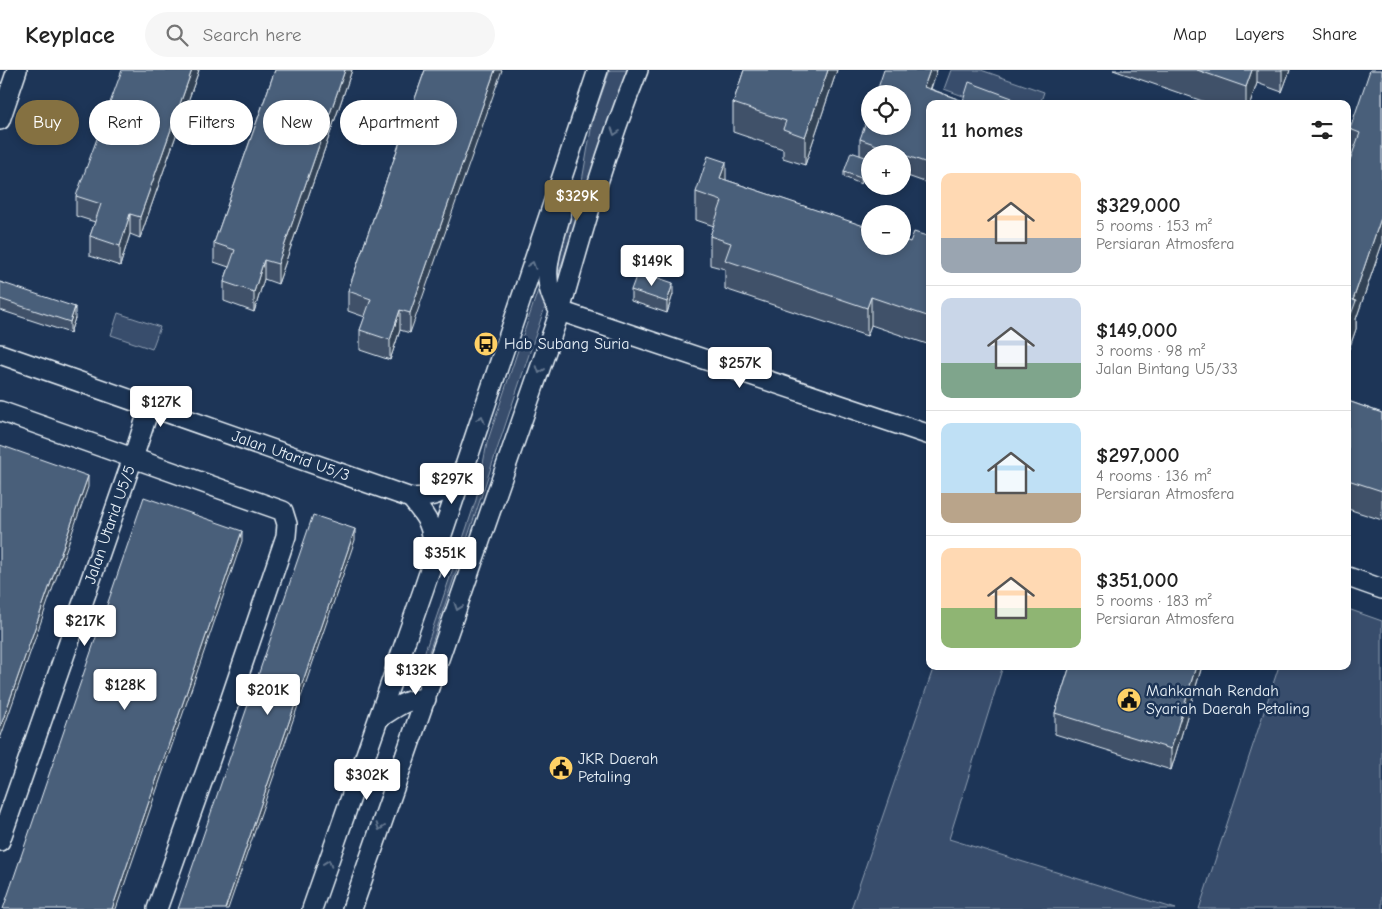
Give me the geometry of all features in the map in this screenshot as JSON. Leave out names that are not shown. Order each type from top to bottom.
[{"type":"street","points":[[0,120],[17,70]]},
{"type":"street","points":[[312,909],[392,682],[598,70]]},
{"type":"street","points":[[352,909],[560,312],[583,230],[636,70]]},
{"type":"street","points":[[574,138],[567,191],[546,270],[548,289],[560,312],[926,434]]},
{"type":"street","name":"Jalan Utarid U5/3","points":[[0,354],[411,498]]},
{"type":"street","name":"Jalan Utarid U5/5","points":[[0,841],[150,406]]},
{"type":"street","points":[[0,411],[283,511],[287,524],[286,536],[157,909]]},
{"type":"street","points":[[411,498],[432,497],[451,486],[465,465]]},
{"type":"street","points":[[411,498],[426,516],[433,530],[435,555]]},
{"type":"street","points":[[1351,578],[1382,589]]},
{"type":"street","points":[[392,682],[401,705],[409,719],[416,726]]},
{"type":"street","points":[[379,718],[416,698],[426,699]]},
{"type":"shaded area","points":[[610,70],[627,70],[558,275],[555,263],[582,181],[593,118]]},
{"type":"shaded area","points":[[951,70],[981,70],[1044,92],[1041,100],[974,100],[944,89]]},
{"type":"shaded area","points":[[541,281],[549,295],[425,664],[421,663],[476,500],[487,443]]},
{"type":"shaded area","points":[[118,313],[160,327],[152,349],[111,335]]},
{"type":"shaded area","points":[[1351,610],[1382,621],[1382,909],[1199,909],[1278,670],[1351,670]]},
{"type":"shaded area","points":[[933,670],[1002,670],[949,839],[1176,909],[851,909]]},
{"type":"building","points":[[122,70],[192,70],[181,100],[170,100],[170,132],[140,217],[130,214],[120,246],[90,236],[101,204],[76,196],[95,145],[160,145],[160,100],[111,100]]},
{"type":"building","points":[[275,70],[345,70],[330,113],[330,100],[264,100]]},
{"type":"building","points":[[425,70],[495,70],[410,313],[400,310],[390,340],[360,330],[371,299],[348,291],[399,145],[457,145],[457,100],[415,100]]},
{"type":"building","points":[[744,70],[828,70],[805,137],[783,129],[786,121],[733,103]]},
{"type":"building","points":[[884,70],[930,70],[924,87],[960,100],[926,100],[926,163],[911,157],[911,145],[877,145],[860,139],[861,135],[911,135],[911,85],[879,85]]},
{"type":"building","points":[[1197,70],[1252,70],[1246,87]]},
{"type":"building","points":[[1370,70],[1382,70],[1382,215],[1353,300],[1356,301],[1351,315],[1351,157],[1360,133],[1351,129]]},
{"type":"building","points":[[969,82],[1012,98],[1011,100],[963,100]]},
{"type":"building","points":[[263,104],[263,145],[319,145],[278,264],[264,260],[254,292],[224,282],[235,250],[214,243],[249,145],[253,145],[253,132]]},
{"type":"building","points":[[851,152],[861,156],[861,178],[844,172]]},
{"type":"building","points":[[708,156],[726,162],[720,178],[861,225],[861,255],[911,255],[911,240],[914,232],[926,236],[926,316],[871,297],[867,308],[725,260],[731,243],[710,236],[722,201],[696,192]]},
{"type":"building","points":[[638,271],[673,283],[667,302],[631,290]]},
{"type":"building","points":[[0,282],[75,307],[70,322],[0,299]]},
{"type":"building","points":[[1351,402],[1382,413],[1382,491],[1351,481]]},
{"type":"building","points":[[0,445],[88,476],[0,728]]},
{"type":"building","points":[[144,497],[242,531],[112,909],[3,909]]},
{"type":"building","points":[[313,515],[355,529],[225,909],[178,909]]},
{"type":"building","name":"Mahkamah Rendah Syariah Daerah Petaling","points":[[1069,670],[1195,670],[1171,749],[1055,713]]},
{"type":"place","name":"Hab Subang Suria","points":[[486,344]]},
{"type":"place","name":"Mahkamah Rendah Syariah Daerah Petaling","points":[[1129,700]]},
{"type":"place","name":"JKR Daerah Petaling","points":[[561,768]]}]
